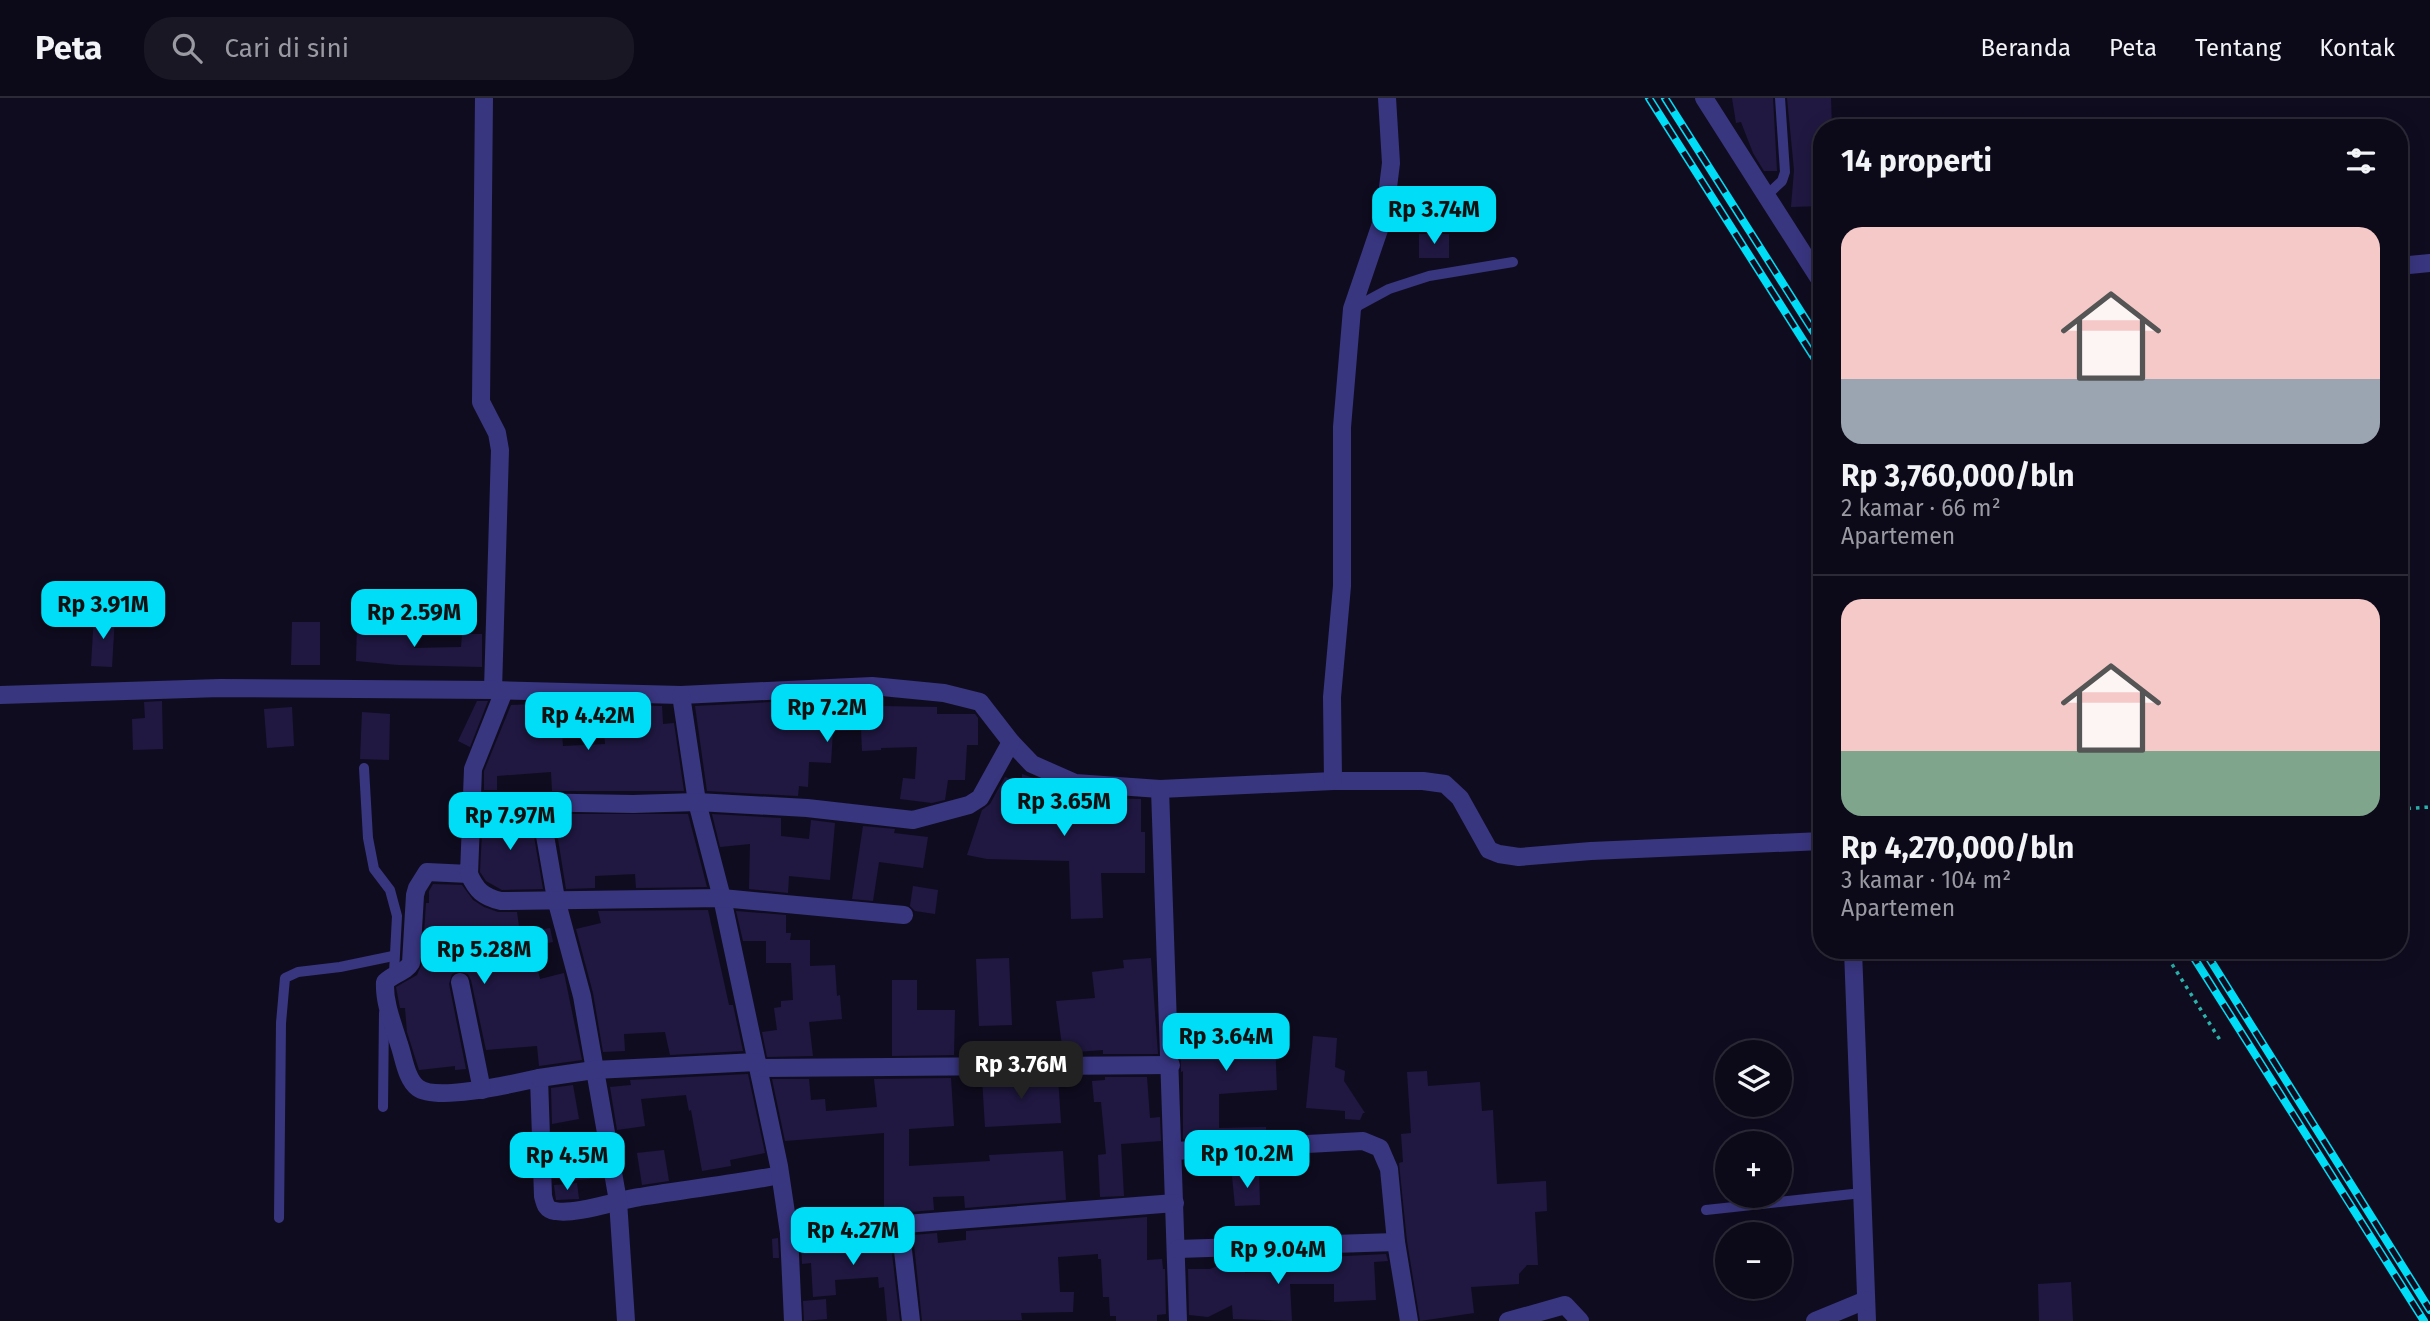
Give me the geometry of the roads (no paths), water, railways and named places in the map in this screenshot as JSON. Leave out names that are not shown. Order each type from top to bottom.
[{"type":"street","points":[[484,98],[481,402],[497,433],[499,450],[498,690],[472,769],[469,874],[475,888],[486,898],[501,901],[722,898],[904,915]]},
{"type":"street","points":[[1333,781],[1332,697],[1342,586],[1342,427],[1352,309],[1385,212],[1391,163],[1387,98]]},
{"type":"street","points":[[1704,98],[1813,269]]},
{"type":"street","points":[[2408,265],[2430,263]]},
{"type":"street","points":[[0,695],[220,688],[498,690],[681,695],[873,687],[944,693],[980,702],[1032,765],[1075,783],[1160,789],[1333,781],[1423,781],[1445,784],[1460,798],[1489,850],[1519,857],[1591,851],[1813,841]]},
{"type":"street","points":[[681,695],[697,802],[722,898],[780,1175],[789,1233],[793,1321]]},
{"type":"street","points":[[471,801],[633,804],[697,802],[807,808],[913,820],[969,805],[980,798],[1011,742]]},
{"type":"street","points":[[1160,789],[1178,1321]]},
{"type":"street","points":[[539,801],[556,899],[582,996],[618,1201],[626,1321]]},
{"type":"street","points":[[469,874],[427,872],[415,895],[411,963],[409,967],[393,965],[385,982],[384,991],[411,1080],[420,1090],[438,1093],[482,1090],[539,1077],[594,1070],[757,1065],[1171,1065]]},
{"type":"street","points":[[1853,959],[1867,1321]]},
{"type":"street","points":[[460,982],[482,1090]]},
{"type":"street","points":[[539,1077],[542,1183],[546,1206],[551,1211],[565,1212],[780,1175]]},
{"type":"street","points":[[1174,1151],[1363,1141],[1380,1148],[1390,1169],[1396,1242],[1409,1321]]},
{"type":"street","points":[[789,1233],[1175,1203]]},
{"type":"street","points":[[900,1224],[911,1321]]},
{"type":"street","points":[[1177,1249],[1396,1242]]},
{"type":"street","points":[[1815,1321],[1866,1300]]},
{"type":"street","points":[[1508,1321],[1565,1305],[1580,1321]]},
{"type":"lane","points":[[1766,197],[1782,181],[1785,172],[1780,98]]},
{"type":"lane","points":[[1352,309],[1389,289],[1429,276],[1513,262]]},
{"type":"lane","points":[[279,1218],[281,1023],[285,978],[298,972],[393,965],[397,916],[390,890],[374,869],[368,838],[365,768]]},
{"type":"lane","points":[[383,1107],[384,991]]},
{"type":"lane","points":[[1706,1210],[1862,1193]]},
{"type":"railway","points":[[1649,98],[1813,356]]},
{"type":"railway","points":[[1665,98],[1813,331]]},
{"type":"railway","points":[[2195,959],[2424,1321]]},
{"type":"railway","points":[[2210,959],[2430,1310]]}]
